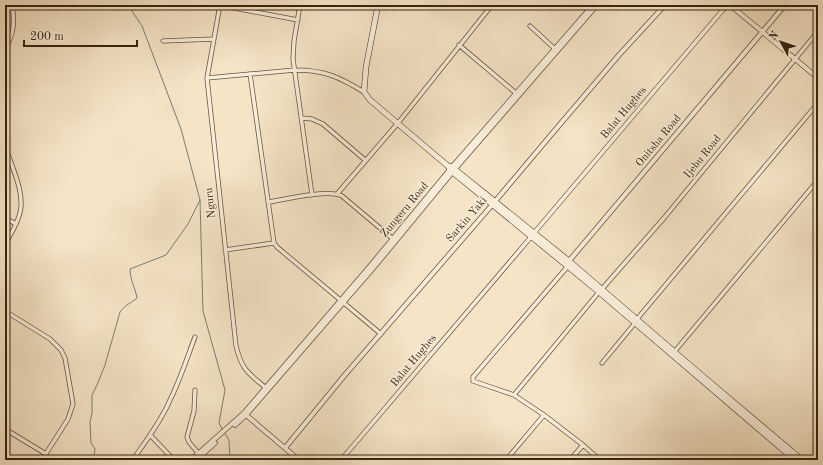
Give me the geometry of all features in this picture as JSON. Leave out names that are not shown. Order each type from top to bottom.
[{"type":"main road","points":[[378,5],[366,67],[364,92],[370,100],[451,169],[568,263],[727,399],[802,460]]},
{"type":"main road","points":[[636,321],[674,351],[795,460]]},
{"type":"street","points":[[5,49],[14,29],[12,5]]},
{"type":"street","points":[[219,5],[298,20]]},
{"type":"street","name":"Nguru","points":[[219,5],[207,78],[236,346],[239,359],[246,371],[266,388]]},
{"type":"street","points":[[300,5],[293,50],[312,195]]},
{"type":"street","points":[[337,194],[398,123],[492,5]]},
{"type":"street","name":"Zungeru Road","points":[[224,433],[245,414],[342,301],[451,169],[593,5]]},
{"type":"street","points":[[299,460],[245,414],[342,301],[387,252],[451,169],[597,5]]},
{"type":"street","name":"Sarkin Yaki","points":[[285,448],[381,334],[494,204],[604,72],[665,5]]},
{"type":"street","name":"Balat Hughes","points":[[341,460],[727,5]]},
{"type":"street","points":[[730,5],[818,78]]},
{"type":"street","name":"Onitsha Road","points":[[514,395],[473,381],[473,377],[785,5]]},
{"type":"street","points":[[530,26],[555,49]]},
{"type":"street","name":"Ijebu Road","points":[[514,395],[664,218],[796,60],[815,35]]},
{"type":"street","points":[[163,40],[214,39]]},
{"type":"street","points":[[459,45],[517,94]]},
{"type":"street","points":[[207,78],[295,70],[324,72],[340,78],[364,92]]},
{"type":"street","points":[[250,74],[274,243],[381,334]]},
{"type":"street","points":[[602,363],[818,103]]},
{"type":"street","points":[[302,118],[312,119],[323,124],[365,160]]},
{"type":"street","points":[[5,148],[18,183],[22,199],[16,224],[5,244]]},
{"type":"street","points":[[674,351],[818,180]]},
{"type":"street","points":[[269,202],[312,195],[337,194],[342,196],[392,239]]},
{"type":"street","points":[[5,218],[16,224]]},
{"type":"street","points":[[225,250],[274,243]]},
{"type":"street","points":[[5,312],[50,339],[61,350],[65,358],[73,404],[68,419],[42,460]]},
{"type":"street","points":[[133,460],[140,448],[151,436],[170,401],[195,337]]},
{"type":"street","points":[[195,390],[194,411],[188,439],[199,454]]},
{"type":"street","points":[[514,395],[544,415],[600,460]]},
{"type":"street","points":[[506,460],[544,415]]},
{"type":"street","points":[[5,429],[46,454]]},
{"type":"street","points":[[191,460],[224,433]]},
{"type":"street","points":[[196,460],[224,433]]},
{"type":"street","points":[[151,436],[174,460]]},
{"type":"street","points":[[570,460],[583,445]]},
{"type":"street","points":[[136,456],[140,460]]},
{"type":"waterway","points":[[128,5],[142,26],[181,129],[200,200],[203,311],[225,390],[219,423],[222,429]]},
{"type":"waterway","points":[[90,460],[94,456],[95,449],[91,443],[90,422],[92,413],[92,395],[105,365],[120,312],[137,298],[130,269],[166,255],[188,224],[200,200]]},
{"type":"waterway","points":[[224,432],[229,440],[230,460]]}]
